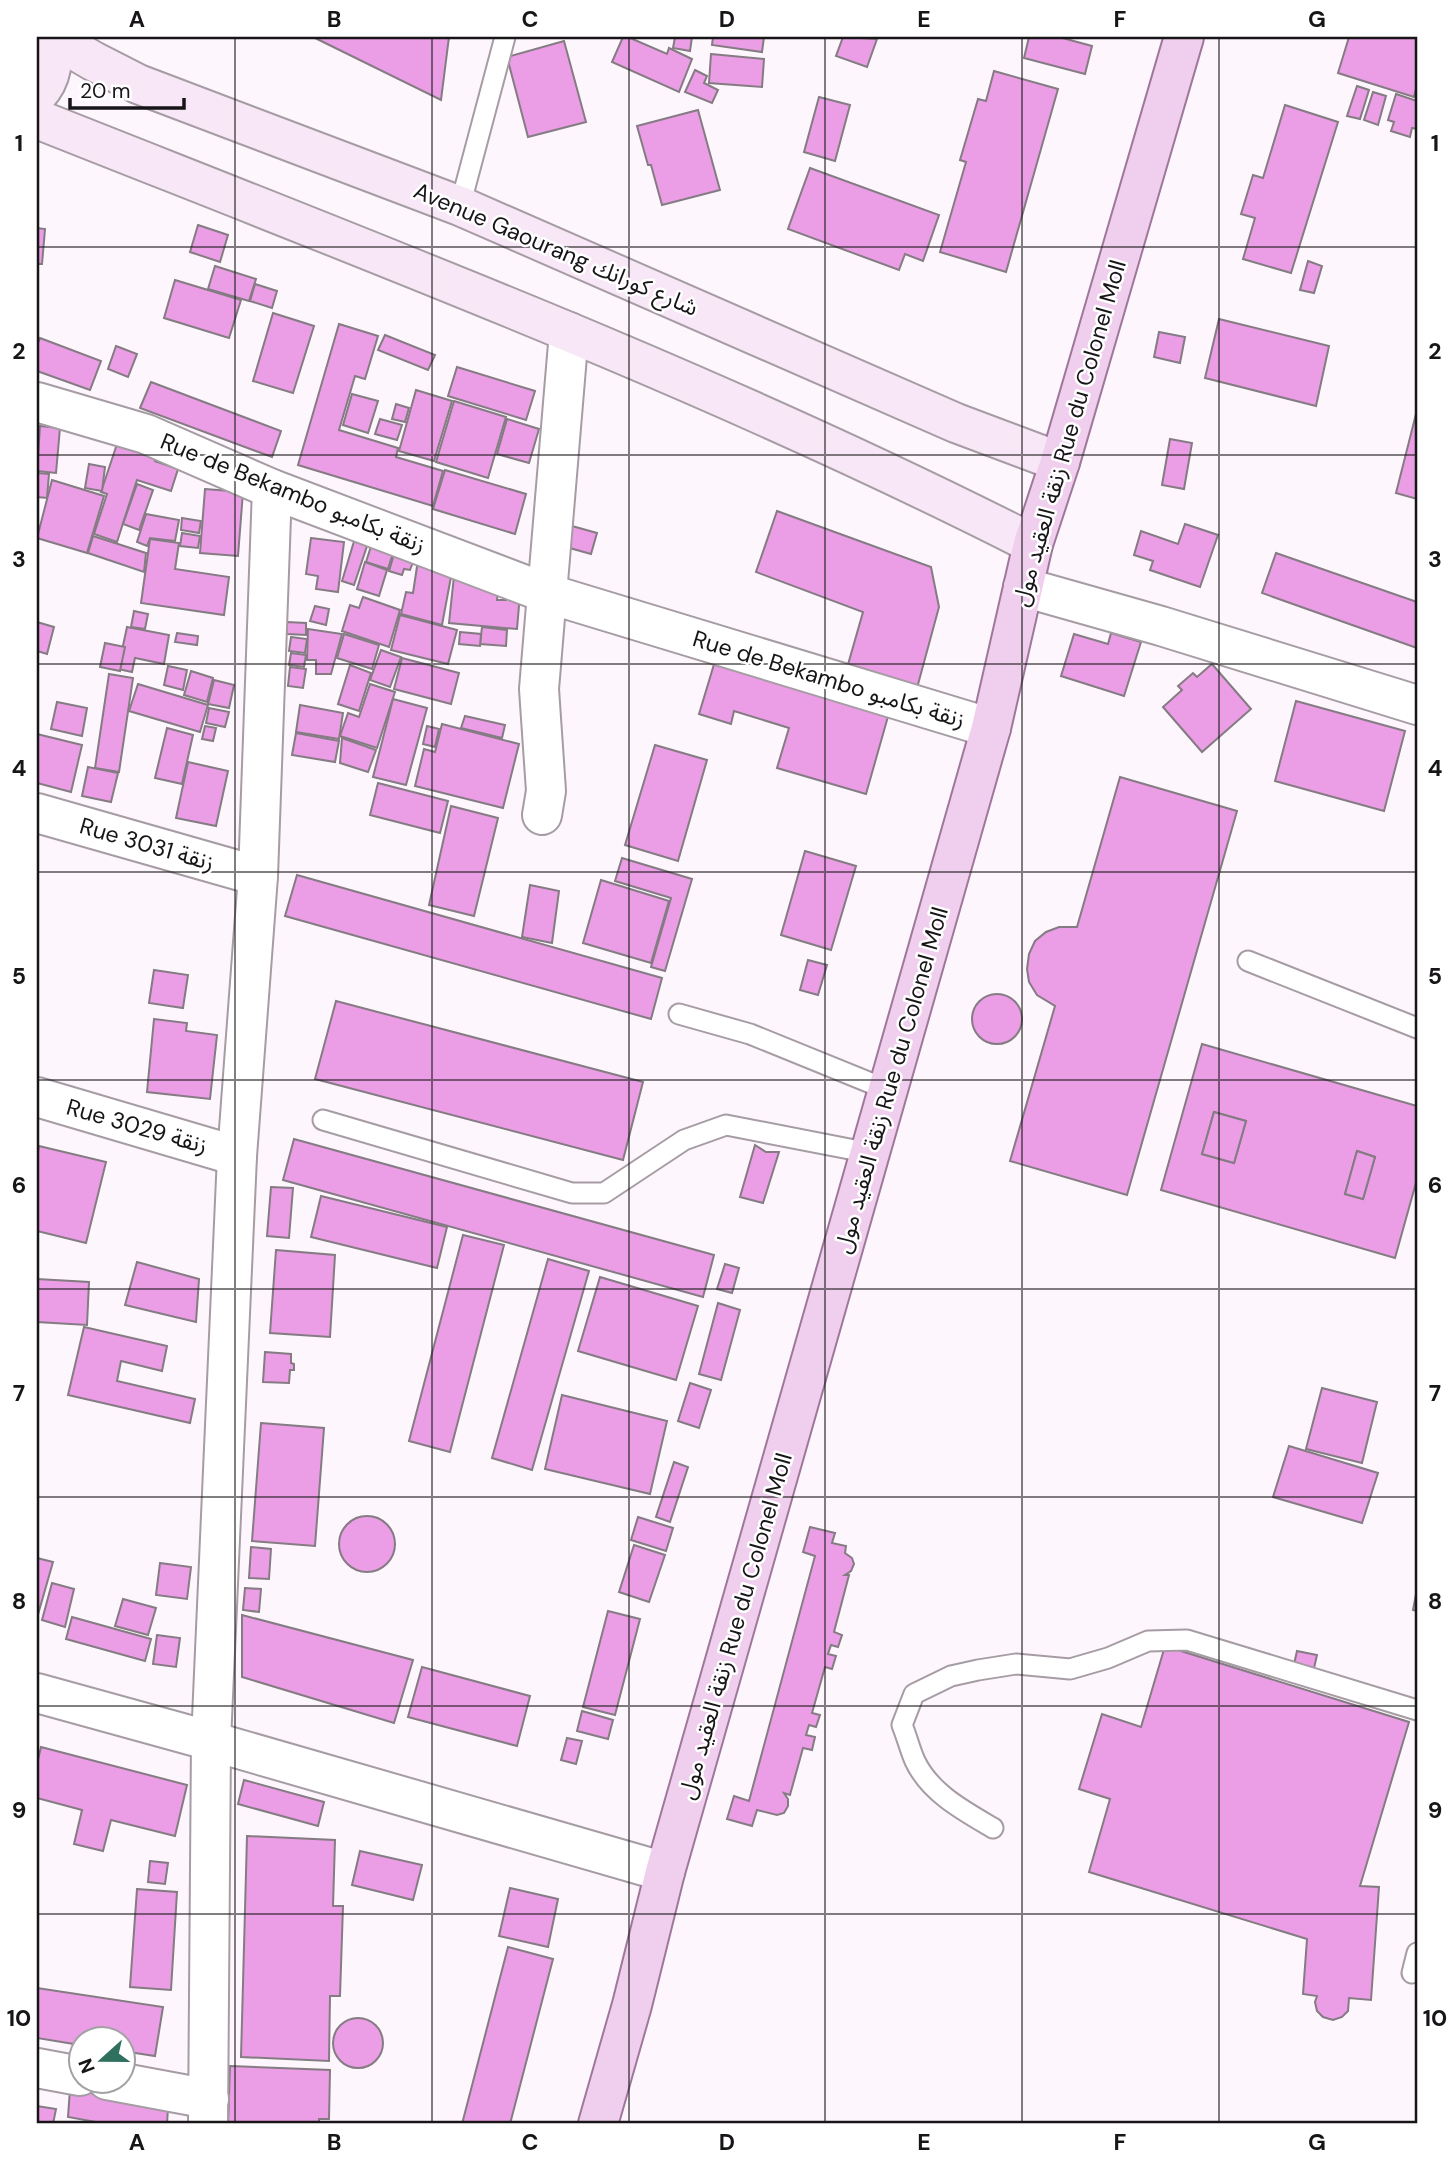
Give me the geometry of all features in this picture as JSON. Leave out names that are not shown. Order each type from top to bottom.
[{"type":"main road","points":[[37,95],[51,72],[51,37]]},
{"type":"main road","name":"Avenue Gaourang شارع كورانك","points":[[51,37],[138,84],[460,206],[956,423],[1060,462]]},
{"type":"main road","name":"زنقة العقيد مول Rue du Colonel Moll","points":[[598,2124],[632,2005],[665,1872],[991,728],[1033,544],[1060,462],[1184,37]]},
{"type":"main road","points":[[37,119],[569,332],[873,466],[1033,544]]},
{"type":"street","points":[[542,815],[546,791],[539,689],[561,454],[569,332]]},
{"type":"street","name":"Rue de Bekambo زنقة بكامبو","points":[[37,402],[146,433],[272,489],[546,593],[991,728]]},
{"type":"street","points":[[136,2090],[208,2112],[211,1741],[237,1156],[258,876],[272,489]]},
{"type":"street","points":[[1023,587],[1174,630],[1417,705]]},
{"type":"street","name":"Rue 3031 زنقة","points":[[37,813],[258,876]]},
{"type":"street","name":"Rue 3029 زنقة","points":[[37,1097],[237,1156]]},
{"type":"street","points":[[37,1693],[665,1872]]},
{"type":"street","points":[[37,2068],[66,2073]]},
{"type":"lane","points":[[460,206],[505,37]]},
{"type":"lane","points":[[1248,961],[1417,1028]]},
{"type":"lane","points":[[679,1014],[750,1034],[888,1090]]},
{"type":"lane","points":[[323,1120],[572,1193],[604,1193],[684,1140],[726,1125],[870,1153]]},
{"type":"lane","points":[[993,1828],[960,1809],[934,1787],[916,1763],[902,1725],[914,1695],[951,1676],[1016,1664],[1070,1669],[1108,1658],[1148,1641],[1187,1640],[1417,1710]]},
{"type":"lane","points":[[1412,1973],[1417,1953]]},
{"type":"building","points":[[313,37],[449,37],[441,100]]},
{"type":"building","points":[[623,37],[667,54],[669,48],[692,59],[679,92],[612,62]]},
{"type":"building","points":[[675,37],[692,37],[690,51],[673,48]]},
{"type":"building","points":[[713,37],[764,37],[762,52],[712,45]]},
{"type":"building","points":[[843,37],[877,39],[867,67],[836,56]]},
{"type":"building","points":[[1029,37],[1059,37],[1092,46],[1085,74],[1024,58]]},
{"type":"building","points":[[1349,37],[1417,37],[1417,85],[1414,97],[1338,73]]},
{"type":"building","points":[[564,41],[586,122],[528,137],[507,57]]},
{"type":"building","points":[[711,54],[764,59],[762,87],[709,83]]},
{"type":"building","points":[[695,70],[707,76],[704,83],[718,90],[712,103],[685,92]]},
{"type":"building","points":[[994,71],[1058,89],[1006,272],[940,252],[966,162],[960,160],[978,99],[986,101]]},
{"type":"building","points":[[1357,86],[1369,90],[1360,119],[1347,116]]},
{"type":"building","points":[[1373,92],[1386,96],[1378,125],[1364,120]]},
{"type":"building","points":[[1396,94],[1417,101],[1417,129],[1412,128],[1410,137],[1391,131],[1394,122],[1388,120]]},
{"type":"building","points":[[819,97],[850,105],[835,161],[804,152]]},
{"type":"building","points":[[1285,105],[1338,122],[1291,273],[1243,259],[1255,218],[1241,214],[1253,175],[1263,178]]},
{"type":"building","points":[[698,110],[720,190],[662,205],[637,126]]},
{"type":"building","points":[[810,168],[939,215],[923,261],[905,254],[899,270],[788,229]]},
{"type":"building","points":[[198,225],[228,235],[220,262],[190,252]]},
{"type":"building","points":[[37,228],[45,229],[42,264],[37,264]]},
{"type":"building","points":[[1308,261],[1322,266],[1314,293],[1300,290]]},
{"type":"building","points":[[215,266],[256,279],[249,301],[208,289]]},
{"type":"building","points":[[175,280],[241,300],[229,338],[164,318]]},
{"type":"building","points":[[255,284],[277,291],[272,308],[250,301]]},
{"type":"building","points":[[273,313],[314,326],[293,393],[253,381]]},
{"type":"building","points":[[1219,319],[1329,346],[1316,406],[1205,378]]},
{"type":"building","points":[[339,324],[378,336],[365,379],[355,376],[339,430],[398,448],[396,457],[443,471],[433,506],[298,465]]},
{"type":"building","points":[[1159,332],[1185,337],[1180,363],[1154,357]]},
{"type":"building","points":[[385,335],[435,355],[428,370],[378,350]]},
{"type":"building","points":[[40,338],[101,361],[90,390],[37,371],[37,346]]},
{"type":"building","points":[[116,346],[137,354],[128,377],[108,369]]},
{"type":"building","points":[[457,367],[535,391],[526,420],[448,396]]},
{"type":"building","points":[[151,382],[281,431],[272,457],[140,408]]},
{"type":"building","points":[[416,390],[452,401],[434,461],[399,451]]},
{"type":"building","points":[[352,394],[378,401],[368,433],[343,425]]},
{"type":"building","points":[[454,401],[506,417],[488,478],[436,462]]},
{"type":"building","points":[[396,404],[409,408],[405,422],[392,419]]},
{"type":"building","points":[[1417,410],[1417,499],[1396,493]]},
{"type":"building","points":[[380,419],[402,425],[397,440],[375,434]]},
{"type":"building","points":[[507,419],[539,429],[529,463],[497,454]]},
{"type":"building","points":[[40,426],[60,428],[56,473],[37,471]]},
{"type":"building","points":[[119,438],[158,451],[155,461],[178,469],[171,491],[137,480],[117,542],[94,534],[107,494],[101,492]]},
{"type":"building","points":[[1170,439],[1192,443],[1184,489],[1162,485]]},
{"type":"building","points":[[89,464],[105,467],[102,491],[85,488]]},
{"type":"building","points":[[445,470],[526,494],[515,534],[433,509]]},
{"type":"building","points":[[37,473],[49,474],[47,498],[37,497]]},
{"type":"building","points":[[52,480],[104,496],[87,553],[37,538]]},
{"type":"building","points":[[137,484],[153,490],[139,530],[123,524]]},
{"type":"building","points":[[205,489],[243,492],[238,556],[200,553]]},
{"type":"building","points":[[777,511],[931,567],[939,607],[917,688],[847,668],[863,612],[756,572]]},
{"type":"building","points":[[146,514],[179,520],[175,541],[150,538],[147,546],[137,542]]},
{"type":"building","points":[[182,518],[201,521],[199,533],[181,530]]},
{"type":"building","points":[[1185,524],[1218,535],[1200,587],[1150,570],[1153,561],[1134,555],[1141,531],[1178,544]]},
{"type":"building","points":[[572,526],[597,533],[591,554],[566,547]]},
{"type":"building","points":[[182,533],[200,536],[198,548],[180,546]]},
{"type":"building","points":[[93,536],[146,553],[144,572],[88,553]]},
{"type":"building","points":[[311,538],[344,542],[338,592],[316,589],[318,576],[306,574]]},
{"type":"building","points":[[355,538],[368,543],[354,585],[342,581]]},
{"type":"building","points":[[150,539],[179,543],[175,569],[229,577],[224,615],[141,603]]},
{"type":"building","points":[[372,543],[394,550],[388,569],[366,562]]},
{"type":"building","points":[[395,551],[415,557],[410,570],[404,569],[402,575],[389,571]]},
{"type":"building","points":[[1276,553],[1417,602],[1417,648],[1262,593]]},
{"type":"building","points":[[418,560],[453,566],[442,625],[401,614],[406,592],[413,593]]},
{"type":"building","points":[[365,562],[387,570],[379,596],[357,589]]},
{"type":"building","points":[[454,576],[499,580],[497,600],[506,600],[506,593],[520,594],[517,629],[449,623]]},
{"type":"building","points":[[363,597],[400,610],[389,647],[342,631],[350,605],[359,608]]},
{"type":"building","points":[[315,606],[329,609],[326,625],[310,621]]},
{"type":"building","points":[[134,611],[148,614],[145,629],[131,627]]},
{"type":"building","points":[[400,615],[457,630],[448,664],[391,650]]},
{"type":"building","points":[[37,622],[54,627],[47,654],[37,651]]},
{"type":"building","points":[[287,622],[306,623],[306,635],[287,634]]},
{"type":"building","points":[[127,627],[169,635],[164,664],[135,658],[132,672],[118,669]]},
{"type":"building","points":[[482,627],[507,630],[506,646],[480,644]]},
{"type":"building","points":[[308,629],[342,634],[331,674],[316,674],[316,660],[307,660]]},
{"type":"building","points":[[460,632],[481,634],[480,646],[459,644]]},
{"type":"building","points":[[177,633],[198,636],[197,645],[175,642]]},
{"type":"building","points":[[1111,633],[1141,642],[1124,696],[1061,676],[1074,634],[1108,644]]},
{"type":"building","points":[[344,634],[379,645],[372,669],[337,658]]},
{"type":"building","points":[[291,637],[307,639],[305,653],[289,651]]},
{"type":"building","points":[[105,643],[125,647],[120,671],[100,667]]},
{"type":"building","points":[[381,650],[401,657],[390,687],[370,680]]},
{"type":"building","points":[[291,653],[306,655],[304,667],[289,665]]},
{"type":"building","points":[[402,658],[459,673],[451,704],[394,689]]},
{"type":"building","points":[[715,661],[889,713],[866,794],[777,768],[789,728],[734,711],[731,724],[699,714]]},
{"type":"building","points":[[1212,664],[1251,709],[1202,752],[1163,707],[1182,690],[1178,686],[1193,673],[1197,677]]},
{"type":"building","points":[[350,665],[371,673],[359,711],[338,704]]},
{"type":"building","points":[[168,666],[187,670],[183,690],[164,685]]},
{"type":"building","points":[[290,667],[306,669],[303,688],[288,686]]},
{"type":"building","points":[[191,671],[213,678],[207,702],[184,695]]},
{"type":"building","points":[[109,674],[133,678],[119,772],[95,768]]},
{"type":"building","points":[[214,680],[234,685],[229,708],[208,704]]},
{"type":"building","points":[[138,684],[208,705],[200,732],[129,711]]},
{"type":"building","points":[[370,684],[395,692],[377,748],[340,736],[348,713],[359,717]]},
{"type":"building","points":[[393,699],[427,708],[406,785],[373,777]]},
{"type":"building","points":[[1296,701],[1405,731],[1384,811],[1275,781]]},
{"type":"building","points":[[57,702],[87,708],[82,736],[51,729]]},
{"type":"building","points":[[300,705],[343,713],[339,739],[296,732]]},
{"type":"building","points":[[209,708],[229,712],[225,727],[206,723]]},
{"type":"building","points":[[465,716],[505,725],[502,738],[461,728]]},
{"type":"building","points":[[442,724],[519,744],[503,808],[415,786],[424,749],[435,752]]},
{"type":"building","points":[[205,726],[216,728],[213,741],[202,739]]},
{"type":"building","points":[[427,726],[439,729],[435,747],[423,744]]},
{"type":"building","points":[[167,728],[193,735],[182,784],[155,778]]},
{"type":"building","points":[[296,733],[339,741],[335,762],[292,755]]},
{"type":"building","points":[[37,734],[82,745],[71,792],[37,783]]},
{"type":"building","points":[[342,738],[376,750],[368,772],[340,763]]},
{"type":"building","points":[[655,745],[707,760],[678,861],[625,845]]},
{"type":"building","points":[[188,762],[228,771],[216,826],[176,818]]},
{"type":"building","points":[[88,767],[118,773],[111,802],[82,796]]},
{"type":"building","points":[[1120,777],[1237,811],[1127,1195],[1010,1161],[1055,1006],[1037,995],[1029,982],[1029,954],[1035,941],[1046,932],[1059,927],[1077,927]]},
{"type":"building","points":[[378,783],[448,801],[440,833],[370,815]]},
{"type":"building","points":[[451,806],[498,818],[474,916],[429,905]]},
{"type":"building","points":[[805,851],[856,866],[831,950],[781,935]]},
{"type":"building","points":[[622,858],[692,879],[665,971],[651,967],[671,898],[615,881]]},
{"type":"building","points":[[297,875],[662,978],[651,1019],[285,916]]},
{"type":"building","points":[[601,880],[669,901],[651,963],[583,943]]},
{"type":"building","points":[[530,885],[559,891],[552,943],[522,937]]},
{"type":"building","points":[[808,960],[827,965],[818,995],[800,990]]},
{"type":"building","points":[[154,970],[188,975],[183,1008],[149,1003]]},
{"type":"building","points":[[997,994],[1015,1001],[1022,1019],[1015,1037],[997,1044],[979,1037],[972,1019],[979,1001]]},
{"type":"building","points":[[336,1001],[643,1082],[623,1160],[315,1079]]},
{"type":"building","points":[[154,1019],[187,1023],[186,1031],[217,1035],[210,1099],[147,1092]]},
{"type":"building","points":[[1202,1044],[1417,1106],[1417,1179],[1395,1258],[1161,1190]],"holes":[[[1214,1112],[1246,1121],[1234,1163],[1202,1154]],[[1357,1151],[1375,1157],[1363,1199],[1345,1194]]]},
{"type":"building","points":[[1214,1112],[1246,1121],[1234,1163],[1202,1154]]},
{"type":"building","points":[[294,1139],[714,1255],[703,1297],[283,1180]]},
{"type":"building","points":[[755,1145],[766,1152],[779,1152],[763,1203],[740,1197]]},
{"type":"building","points":[[39,1146],[106,1162],[86,1243],[37,1231]]},
{"type":"building","points":[[1357,1151],[1375,1157],[1363,1199],[1345,1194]]},
{"type":"building","points":[[271,1187],[293,1188],[289,1238],[267,1236]]},
{"type":"building","points":[[321,1196],[447,1227],[437,1268],[311,1237]]},
{"type":"building","points":[[463,1235],[504,1245],[450,1452],[409,1441]]},
{"type":"building","points":[[276,1250],[335,1255],[330,1337],[270,1333]]},
{"type":"building","points":[[548,1259],[589,1271],[532,1470],[492,1458]]},
{"type":"building","points":[[137,1262],[199,1279],[196,1322],[125,1305]]},
{"type":"building","points":[[725,1264],[739,1268],[732,1293],[717,1289]]},
{"type":"building","points":[[600,1277],[698,1306],[676,1380],[578,1351]]},
{"type":"building","points":[[37,1279],[89,1282],[87,1325],[37,1322]]},
{"type":"building","points":[[718,1303],[740,1310],[721,1380],[699,1374]]},
{"type":"building","points":[[84,1327],[167,1346],[162,1371],[121,1361],[117,1381],[195,1399],[190,1423],[68,1395]]},
{"type":"building","points":[[265,1352],[291,1354],[294,1370],[290,1370],[289,1383],[263,1382]]},
{"type":"building","points":[[690,1383],[711,1390],[699,1428],[678,1421]]},
{"type":"building","points":[[1322,1388],[1377,1402],[1362,1463],[1306,1449]]},
{"type":"building","points":[[562,1395],[667,1421],[650,1494],[545,1469]]},
{"type":"building","points":[[261,1423],[324,1428],[315,1546],[252,1541]]},
{"type":"building","points":[[1289,1446],[1378,1473],[1362,1523],[1273,1497]]},
{"type":"building","points":[[674,1462],[688,1467],[670,1522],[656,1517]]},
{"type":"building","points":[[362,1516],[372,1516],[387,1524],[393,1533],[393,1555],[387,1564],[372,1572],[362,1572],[344,1560],[339,1549],[339,1539],[351,1521]]},
{"type":"building","points":[[638,1517],[673,1528],[666,1551],[631,1540]]},
{"type":"building","points":[[810,1527],[835,1533],[832,1543],[846,1546],[845,1553],[852,1558],[854,1564],[851,1571],[845,1575],[849,1575],[834,1632],[842,1635],[838,1647],[831,1645],[828,1654],[836,1656],[832,1669],[825,1667],[812,1713],[820,1715],[816,1727],[809,1725],[806,1735],[815,1737],[812,1750],[803,1748],[790,1795],[784,1793],[788,1806],[784,1813],[777,1815],[757,1810],[752,1826],[727,1819],[734,1796],[749,1801],[815,1556],[803,1552]]},
{"type":"building","points":[[634,1545],[665,1555],[649,1602],[619,1592]]},
{"type":"building","points":[[251,1547],[271,1549],[269,1579],[249,1578]]},
{"type":"building","points":[[37,1558],[53,1562],[37,1618]]},
{"type":"building","points":[[160,1563],[191,1567],[187,1599],[156,1595]]},
{"type":"building","points":[[52,1583],[74,1589],[65,1627],[42,1620]]},
{"type":"building","points":[[245,1588],[261,1589],[259,1612],[243,1610]]},
{"type":"building","points":[[1417,1589],[1417,1611],[1413,1610]]},
{"type":"building","points":[[123,1599],[156,1608],[148,1635],[115,1626]]},
{"type":"building","points":[[608,1611],[640,1619],[615,1715],[583,1707]]},
{"type":"building","points":[[242,1615],[413,1660],[394,1723],[242,1677]]},
{"type":"building","points":[[72,1617],[151,1639],[145,1661],[66,1639]]},
{"type":"building","points":[[157,1635],[180,1638],[176,1667],[153,1664]]},
{"type":"building","points":[[1165,1646],[1409,1722],[1360,1886],[1379,1887],[1371,2000],[1349,1998],[1348,2011],[1342,2017],[1333,2020],[1323,2017],[1317,2011],[1317,1996],[1303,1994],[1307,1939],[1089,1872],[1110,1799],[1079,1789],[1102,1714],[1141,1727]]},
{"type":"building","points":[[1297,1651],[1317,1655],[1310,1686],[1290,1682]]},
{"type":"building","points":[[422,1667],[530,1696],[517,1746],[408,1717]]},
{"type":"building","points":[[582,1711],[613,1720],[608,1739],[577,1731]]},
{"type":"building","points":[[567,1738],[582,1741],[576,1764],[561,1760]]},
{"type":"building","points":[[41,1747],[187,1785],[175,1836],[111,1820],[103,1851],[74,1844],[82,1810],[37,1798],[37,1764]]},
{"type":"building","points":[[244,1780],[324,1802],[318,1826],[238,1804]]},
{"type":"building","points":[[247,1836],[335,1840],[333,1906],[343,1906],[340,1996],[330,1996],[329,2061],[241,2057]]},
{"type":"building","points":[[360,1851],[422,1865],[413,1900],[352,1885]]},
{"type":"building","points":[[150,1861],[168,1863],[165,1884],[148,1882]]},
{"type":"building","points":[[510,1888],[558,1899],[548,1947],[499,1936]]},
{"type":"building","points":[[137,1889],[177,1892],[171,1990],[130,1987]]},
{"type":"building","points":[[508,1947],[553,1959],[510,2124],[462,2124]]},
{"type":"building","points":[[37,1988],[163,2007],[155,2056],[136,2053],[136,2024],[66,2024],[66,2043],[37,2038]]},
{"type":"building","points":[[358,2018],[376,2025],[383,2043],[376,2061],[358,2068],[340,2061],[333,2043],[340,2025]]},
{"type":"building","points":[[230,2066],[330,2070],[329,2119],[319,2119],[319,2124],[228,2124]]},
{"type":"building","points":[[70,2094],[96,2094],[168,2108],[167,2124],[107,2124],[68,2117]]},
{"type":"building","points":[[37,2106],[56,2109],[53,2124],[37,2124]]}]
